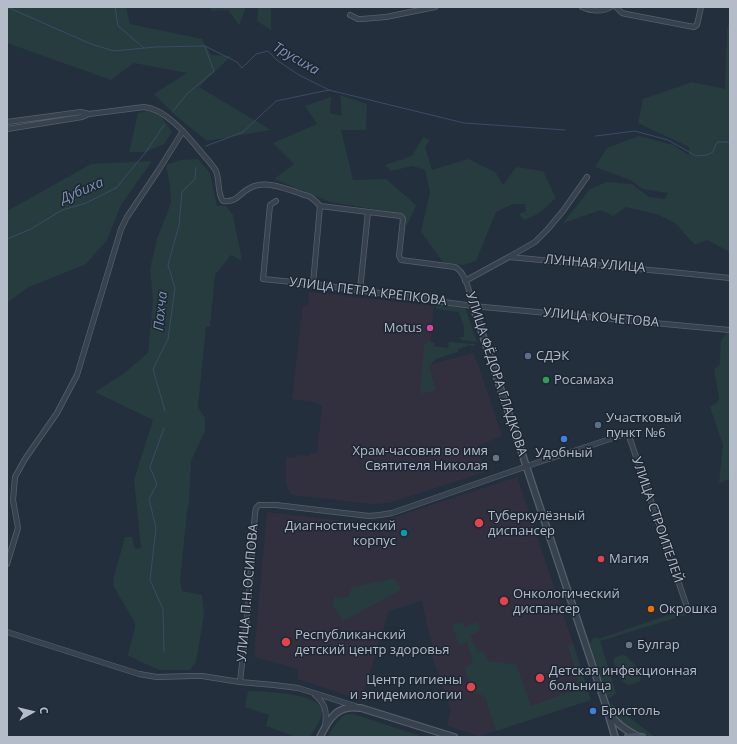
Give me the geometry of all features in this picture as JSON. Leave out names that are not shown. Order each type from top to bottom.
[{"type":"main road","points":[[628,737],[640,736]]},
{"type":"street","points":[[350,16],[358,19],[386,17],[435,7]]},
{"type":"street","points":[[582,7],[592,10],[605,10],[611,7]]},
{"type":"street","points":[[616,7],[622,13],[694,27],[697,24],[700,7]]},
{"type":"street","points":[[7,129],[82,117],[88,114],[135,108],[149,108],[160,112],[183,131],[214,167],[218,181],[220,198],[223,201],[229,202],[234,200],[248,188],[253,186],[268,185],[311,197],[320,206],[401,216],[402,219],[398,256],[401,260],[455,267],[460,269],[465,281],[535,242],[563,210],[586,177]]},
{"type":"street","points":[[81,112],[82,117]]},
{"type":"street","points":[[7,122],[81,112],[88,114]]},
{"type":"street","points":[[28,119],[29,125]]},
{"type":"street","points":[[7,564],[18,528],[13,500],[15,476],[57,413],[76,379],[121,229],[126,217],[183,131]]},
{"type":"street","name":"УЛИЦА ПЕТРА КРЕПКОВА","points":[[276,201],[270,205],[263,279],[360,290],[473,306]]},
{"type":"street","points":[[313,284],[320,206]]},
{"type":"street","points":[[360,290],[368,212]]},
{"type":"street","name":"ЛУННАЯ УЛИЦА","points":[[509,257],[730,278]]},
{"type":"street","name":"УЛИЦА ФЁДОРА ГЛАДКОВА","points":[[465,281],[615,737]]},
{"type":"street","name":"УЛИЦА КОЧЕТОВА","points":[[473,306],[729,330]]},
{"type":"street","name":"УЛИЦА ФЁДОРА ГЛАДКОВА","points":[[259,504],[369,516],[392,513],[526,466],[628,433]]},
{"type":"street","name":"УЛИЦА СТРОИТЕЛЕЙ","points":[[628,433],[687,607]]},
{"type":"street","name":"УЛИЦА П.Н.ОСИПОВА","points":[[240,682],[248,609],[255,514],[256,508],[259,504]]},
{"type":"street","points":[[7,632],[139,674],[157,677],[202,676],[240,682],[298,688],[454,737]]},
{"type":"street","points":[[314,694],[320,699],[325,707],[325,727]]},
{"type":"street","name":"УЛИЦА ФЁДОРА ГЛАДКОВА","points":[[605,703],[611,715],[621,726],[640,736]]},
{"type":"street","points":[[320,737],[333,716],[340,710],[347,708],[361,708]]},
{"type":"shaded area","points":[[309,292],[434,306],[428,365],[474,353],[502,436],[477,446],[485,472],[389,503],[373,504],[291,495],[286,484],[286,457],[295,458],[296,455],[309,456],[310,453],[317,453],[322,407],[318,403],[292,399],[303,306],[308,306]]},
{"type":"shaded area","points":[[517,477],[591,700],[479,736],[447,726],[451,710],[432,656],[432,646],[422,601],[389,611],[361,700],[298,679],[298,669],[254,657],[267,512],[352,522],[377,523]]},
{"type":"green space","points":[[7,7],[126,7],[130,24],[202,39],[211,55],[231,56],[199,87],[271,130],[207,141],[176,116],[154,94],[187,73],[134,63],[111,80],[7,43]]},
{"type":"green space","points":[[210,7],[246,7],[239,25],[228,10],[212,11]]},
{"type":"green space","points":[[258,7],[271,7],[271,30],[257,21]]},
{"type":"green space","points":[[730,19],[730,252],[707,240],[695,245],[675,223],[659,215],[626,207],[613,216],[601,210],[563,223],[590,189],[607,182],[632,184],[649,197],[665,199],[668,193],[643,189],[630,180],[595,167],[607,148],[639,136],[673,145],[689,155],[689,147],[638,123],[643,99],[692,82],[725,89],[727,31]]},
{"type":"green space","points":[[340,95],[367,104],[366,130],[341,130],[353,180],[386,179],[416,205],[407,226],[403,214],[330,202],[274,179],[294,164],[273,143],[317,124],[305,106],[331,97],[330,113],[342,116]]},
{"type":"green space","points":[[147,111],[161,116],[172,132],[164,144],[146,152],[129,152],[138,113]]},
{"type":"green space","points":[[423,137],[430,140],[425,147],[432,170],[468,159],[495,172],[503,185],[516,167],[543,171],[556,198],[538,214],[524,220],[519,214],[526,211],[525,204],[513,204],[496,212],[476,261],[463,265],[443,262],[421,232],[430,192],[425,170],[413,166],[390,171],[385,165],[412,156]]},
{"type":"green space","points":[[198,159],[210,173],[217,206],[226,206],[233,215],[242,261],[231,255],[215,275],[210,327],[206,326],[198,407],[205,418],[205,431],[191,461],[189,502],[180,581],[182,591],[202,595],[204,614],[196,662],[190,670],[159,670],[129,656],[128,654],[135,627],[134,621],[114,587],[113,580],[125,537],[132,537],[135,549],[141,548],[134,480],[153,420],[95,392],[123,374],[148,353],[153,300],[150,269],[157,239],[171,203],[166,165],[181,160]]},
{"type":"green space","points":[[152,161],[121,205],[107,240],[86,264],[27,288],[7,303],[7,211],[91,164]]},
{"type":"green space","points":[[436,303],[465,307],[477,342],[461,340],[460,337],[464,337],[464,327],[459,312],[436,309]]},
{"type":"green space","points":[[730,330],[730,479],[719,483],[723,445],[710,407],[718,402],[719,398],[714,369],[720,364],[721,340]]},
{"type":"green space","points":[[428,341],[434,343],[434,346],[448,348],[449,342],[475,344],[475,346],[470,345],[458,349],[458,352],[436,359],[429,367],[436,390],[422,394],[420,391],[424,344]]},
{"type":"green space","points":[[395,578],[401,590],[343,621],[333,606],[334,597],[348,598],[352,587]]},
{"type":"green space","points":[[689,608],[692,613],[600,641],[616,693],[612,697],[608,698],[590,644],[592,639],[597,637],[598,639]]},
{"type":"green space","points":[[463,622],[465,627],[478,622],[480,630],[470,636],[477,651],[484,652],[489,662],[516,664],[531,706],[580,688],[568,645],[573,643],[591,700],[496,731],[485,696],[473,693],[464,668],[473,663],[467,642],[459,645],[452,625]]},
{"type":"green space","points":[[622,655],[626,656],[641,671],[642,676],[639,682],[628,685],[620,677],[616,669],[614,659],[615,657]]},
{"type":"green space","points":[[248,691],[288,694],[310,699],[317,703],[322,709],[322,716],[310,737],[296,737],[266,726],[269,715],[245,707]]},
{"type":"green space","points":[[612,704],[655,737],[643,734],[623,724],[609,707]]},
{"type":"green space","points":[[353,714],[418,735],[418,737],[328,737],[340,718],[345,715]]},
{"type":"waterway","name":"Трусиха","points":[[7,7],[91,44],[114,51],[155,47],[205,46],[237,62],[242,68],[256,54],[268,51],[278,61],[299,75],[329,90],[464,123],[565,130]]},
{"type":"waterway","points":[[115,7],[118,26],[144,48]]},
{"type":"waterway","name":"Дубиха","points":[[173,111],[187,94],[214,71],[205,47]]},
{"type":"waterway","name":"Пахча","points":[[206,146],[243,132],[276,101],[329,90]]},
{"type":"waterway","name":"Дубиха","points":[[7,239],[31,229],[62,210],[86,203],[116,188],[146,152],[164,125]]},
{"type":"waterway","name":"Трусиха","points":[[596,136],[635,131],[668,140],[696,156],[707,155],[713,152],[718,142],[730,142]]},
{"type":"waterway","name":"Пахча","points":[[165,411],[153,369],[168,339],[175,288],[168,265],[179,225],[182,192],[195,179],[196,168]]},
{"type":"waterway","name":"Пахча","points":[[164,428],[150,467],[157,484],[149,499],[156,528],[150,580],[163,609],[164,652]]},
{"type":"place","name":"Motus","points":[[430,328]]},
{"type":"place","name":"СДЭК","points":[[528,356]]},
{"type":"place","name":"Росамаха","points":[[546,380]]},
{"type":"place","name":"Участковый пункт №6","points":[[598,425]]},
{"type":"place","name":"Удобный","points":[[564,439]]},
{"type":"place","name":"Храм-часовня во имя Святителя Николая","points":[[496,458]]},
{"type":"place","name":"Туберкулёзный диспансер","points":[[479,523]]},
{"type":"place","name":"Диагностический корпус","points":[[404,533]]},
{"type":"place","name":"Магия","points":[[601,559]]},
{"type":"place","name":"Онкологический диспансер","points":[[504,601]]},
{"type":"place","name":"Окрошка","points":[[651,609]]},
{"type":"place","name":"Республиканский детский центр здоровья","points":[[286,642]]},
{"type":"place","name":"Булгар","points":[[629,645]]},
{"type":"place","name":"Детская инфекционная больница","points":[[540,678]]},
{"type":"place","name":"Центр гигиены и эпидемиологии","points":[[471,687]]},
{"type":"place","name":"Бристоль","points":[[593,711]]}]
